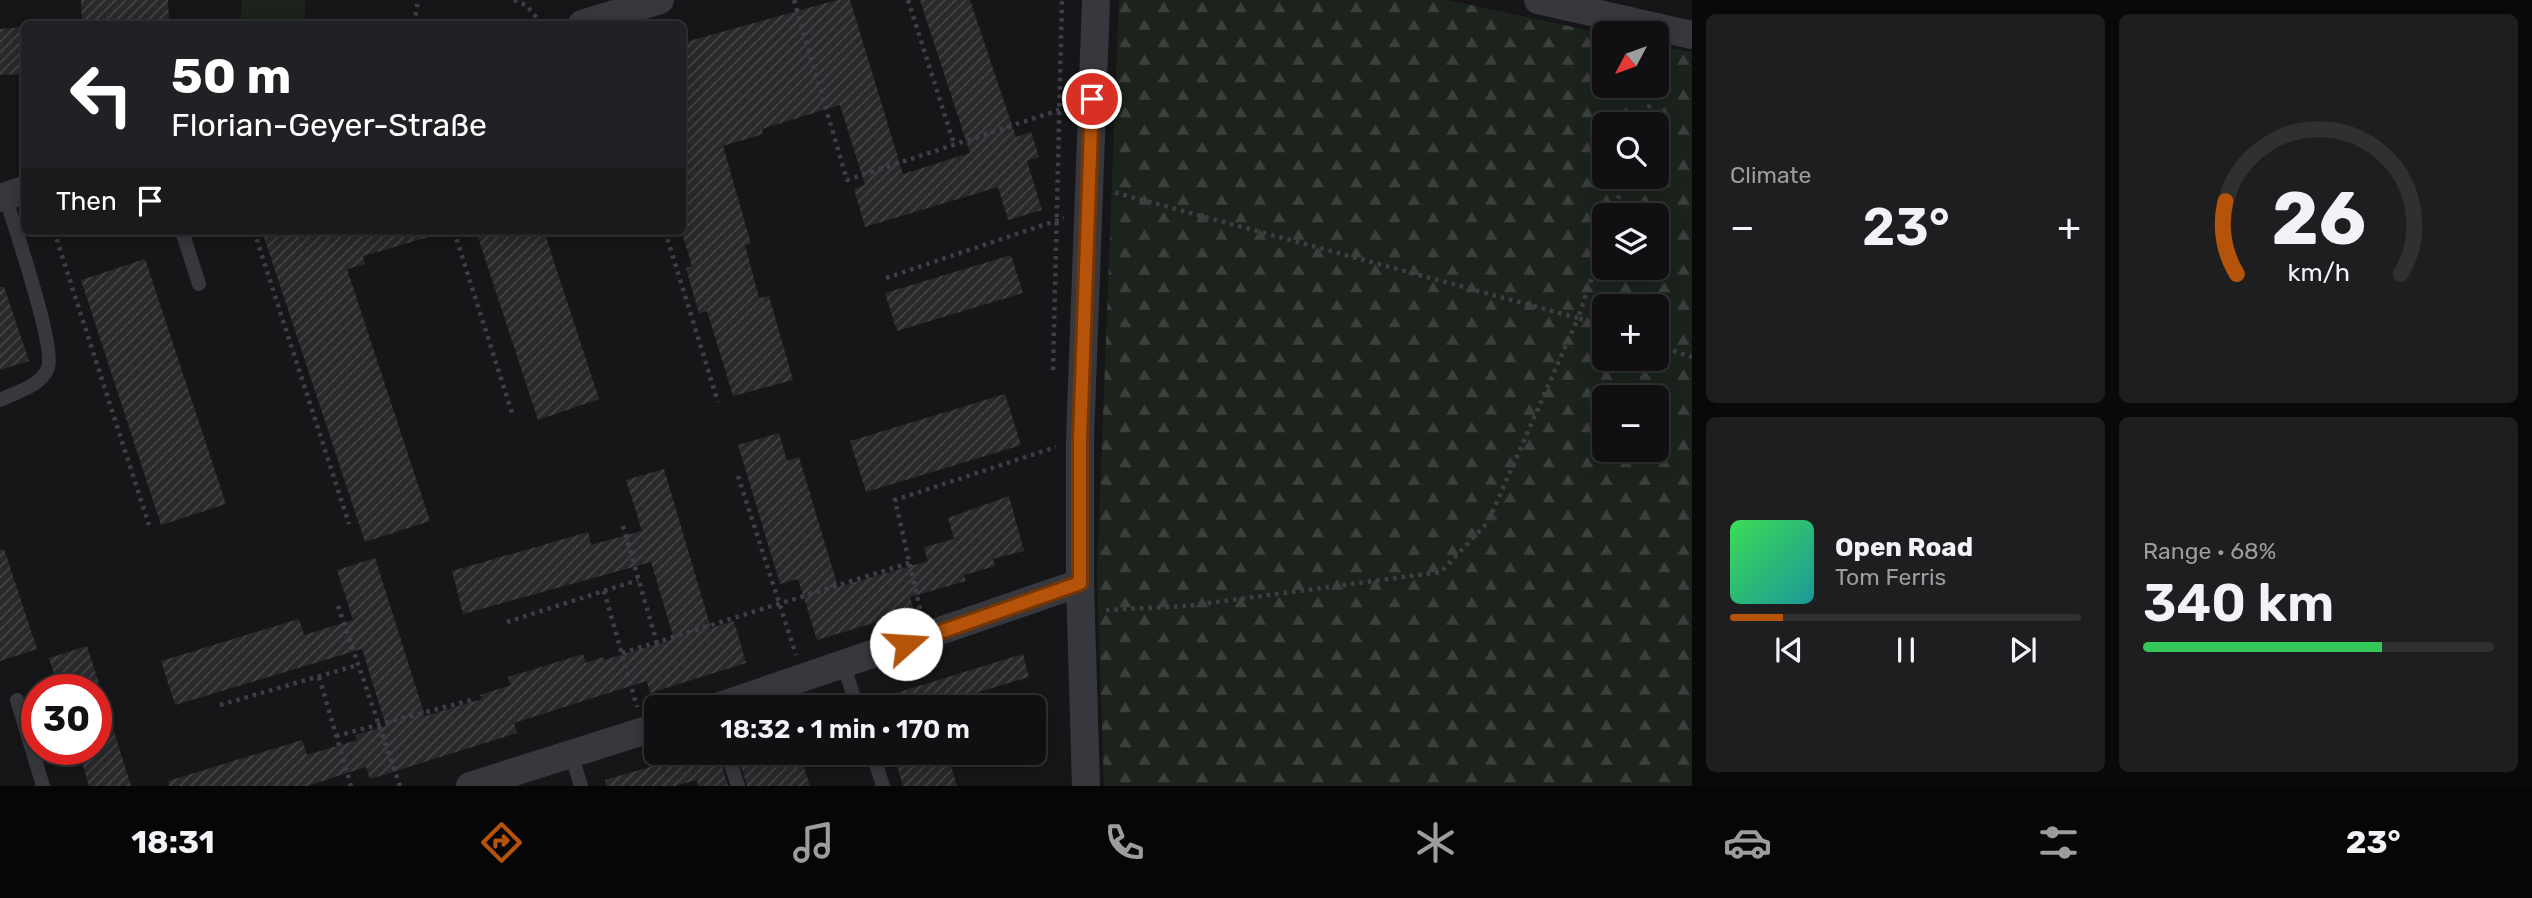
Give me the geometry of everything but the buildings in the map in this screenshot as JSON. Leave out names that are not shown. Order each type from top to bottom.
[{"type":"street","points":[[592,21],[660,0]]},
{"type":"street","points":[[1086,786],[1080,583],[1080,439],[1096,0]]},
{"type":"street","points":[[1538,0],[1692,35]]},
{"type":"street","points":[[754,695],[1080,583]]},
{"type":"street","points":[[470,786],[644,731]]},
{"type":"lane","points":[[0,400],[41,381],[49,366],[46,338],[10,195]]},
{"type":"lane","points":[[183,235],[199,284]]},
{"type":"lane","points":[[844,666],[853,695]]},
{"type":"lane","points":[[17,700],[43,786]]},
{"type":"lane","points":[[571,754],[581,786]]},
{"type":"lane","points":[[731,765],[738,786]]},
{"type":"lane","points":[[876,765],[883,786]]},
{"type":"path","points":[[414,21],[418,0]]},
{"type":"path","points":[[513,0],[526,5],[539,21]]},
{"type":"path","points":[[794,0],[846,180],[1092,99]]},
{"type":"path","points":[[908,0],[954,144]]},
{"type":"path","points":[[886,278],[1088,198],[1592,323]]},
{"type":"path","points":[[55,235],[149,525]]},
{"type":"path","points":[[255,235],[349,524]]},
{"type":"path","points":[[455,235],[513,416]]},
{"type":"path","points":[[666,235],[718,402]]},
{"type":"path","points":[[1081,612],[1186,606],[1441,572],[1489,522],[1578,318],[1592,277]]},
{"type":"path","points":[[1669,349],[1692,358]]},
{"type":"path","points":[[926,637],[895,500],[1080,439]]},
{"type":"path","points":[[738,477],[804,679]]},
{"type":"path","points":[[622,526],[657,643]]},
{"type":"path","points":[[622,653],[909,563]]},
{"type":"path","points":[[508,622],[638,580]]},
{"type":"path","points":[[604,591],[622,653],[644,713]]},
{"type":"path","points":[[338,606],[400,786]]},
{"type":"path","points":[[220,705],[358,665]]},
{"type":"path","points":[[318,677],[351,786]]},
{"type":"path","points":[[336,736],[471,700]]},
{"type":"green space","points":[[242,0],[305,0],[305,21],[241,19]]},
{"type":"green space","points":[[1119,0],[1448,0],[1592,31],[1592,98],[1670,98],[1670,48],[1692,52],[1692,786],[1104,786],[1097,575]]},
{"type":"route","points":[[906,644],[1080,583],[1080,439],[1092,99]]}]
